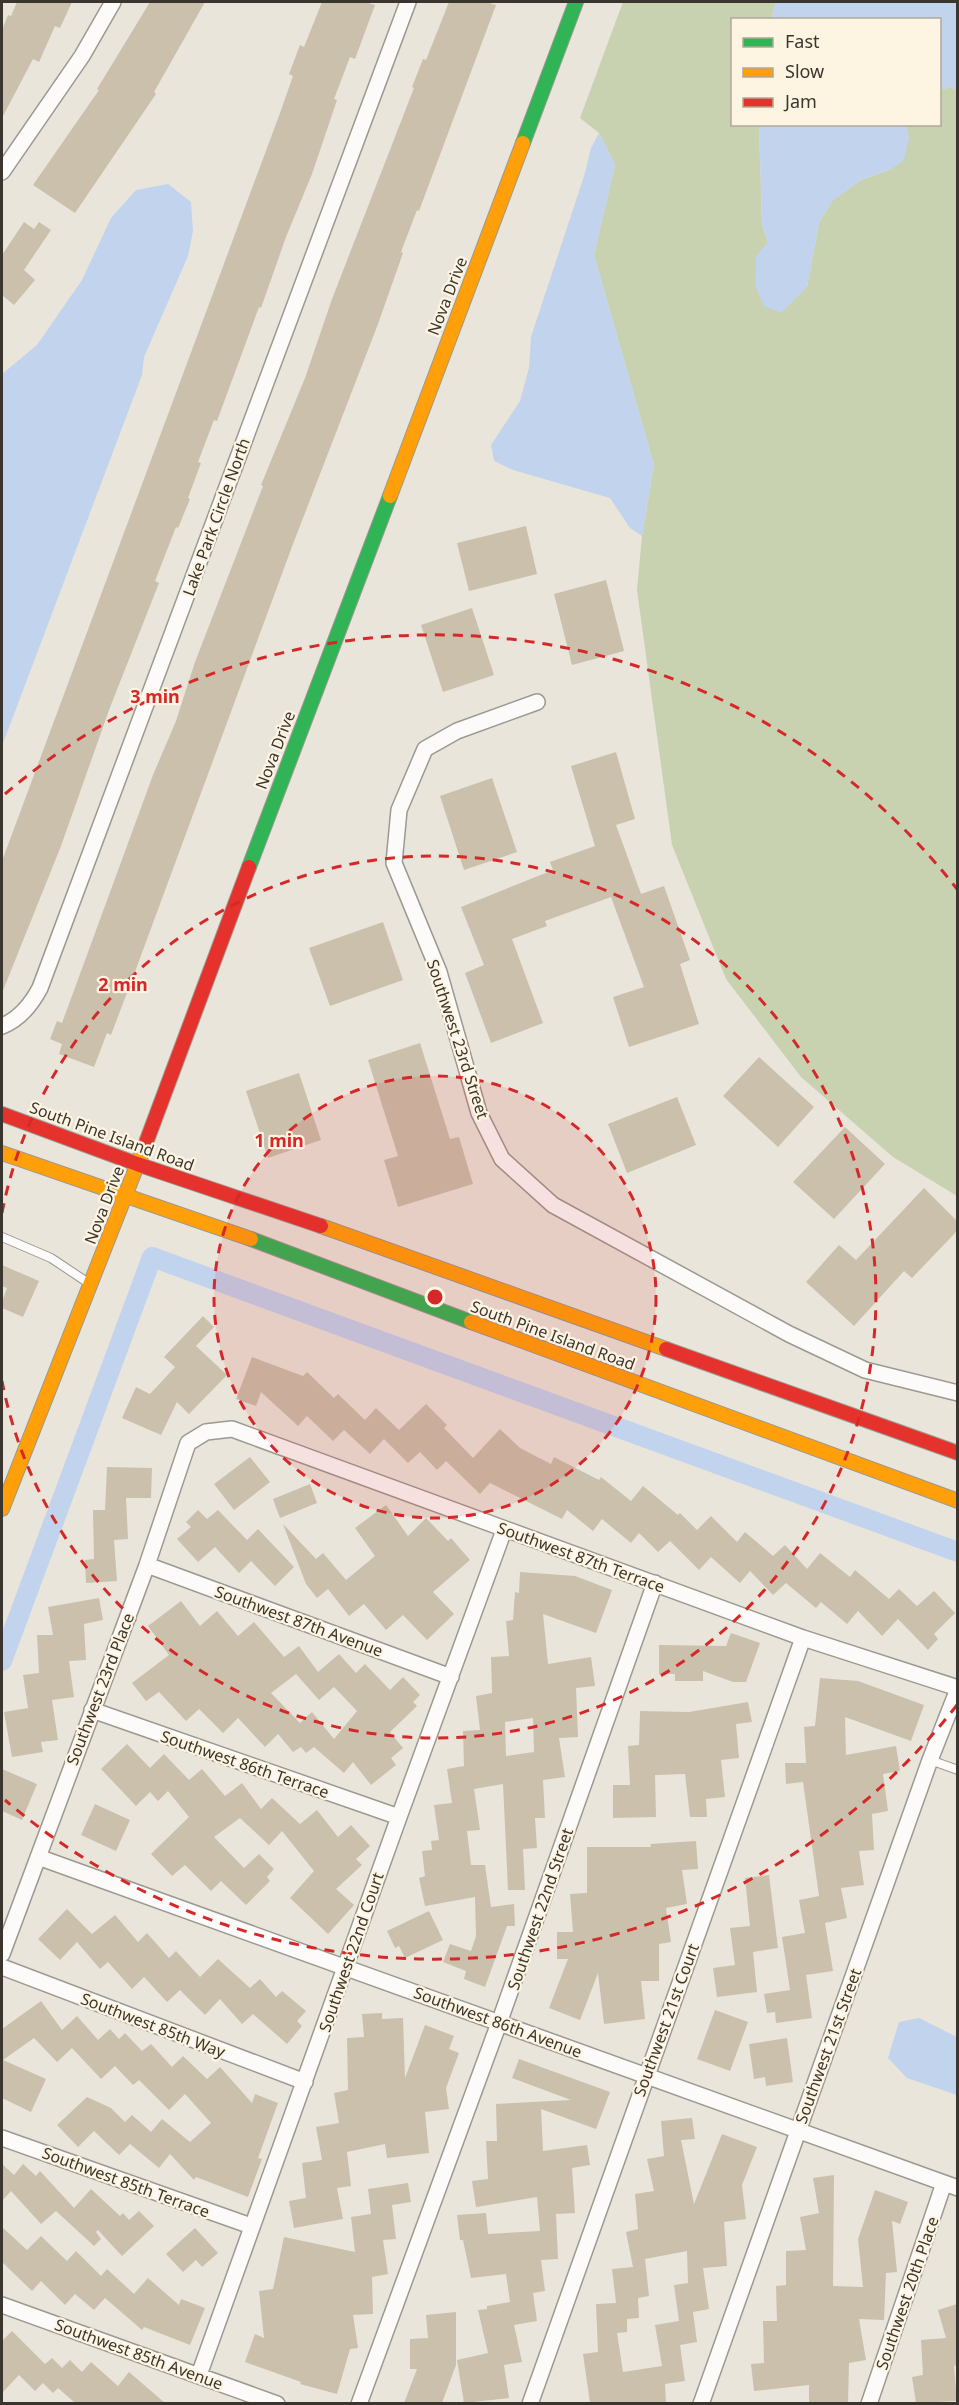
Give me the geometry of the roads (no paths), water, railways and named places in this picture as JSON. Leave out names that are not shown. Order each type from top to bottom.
[{"type":"main road","name":"Nova Drive","points":[[2,1509],[137,1164],[576,2]]},
{"type":"main road","name":"South Pine Island Road","points":[[2,1114],[137,1164],[346,1234],[957,1453]]},
{"type":"main road","name":"South Pine Island Road","points":[[4,1156],[295,1254],[500,1333],[957,1501]]},
{"type":"street","points":[[2,172],[82,56],[113,2]]},
{"type":"street","name":"Lake Park Circle North","points":[[6,1024],[23,1013],[40,988],[408,2]]},
{"type":"street","name":"Southwest 23rd Street","points":[[537,702],[458,731],[424,749],[399,810],[394,863],[439,972],[479,1113],[502,1159],[553,1205],[789,1334],[865,1370],[957,1392]]},
{"type":"street","name":"Southwest 87th Terrace","points":[[206,1432],[231,1429],[803,1638],[957,1689]]},
{"type":"street","name":"Southwest 23rd Place","points":[[2,1954],[147,1565],[188,1443],[206,1432]]},
{"type":"street","name":"Southwest 22nd Court","points":[[199,2375],[504,1530]]},
{"type":"street","name":"Southwest 87th Avenue","points":[[147,1565],[451,1677]]},
{"type":"street","name":"Southwest 22nd Street","points":[[359,2403],[499,2023],[655,1583]]},
{"type":"street","name":"Southwest 21st Court","points":[[530,2403],[803,1638]]},
{"type":"street","name":"Southwest 21st Street","points":[[701,2403],[957,1689]]},
{"type":"street","name":"Southwest 86th Terrace","points":[[92,1710],[399,1817]]},
{"type":"street","name":"Southwest 86th Avenue","points":[[38,1857],[951,2186]]},
{"type":"street","name":"Southwest 85th Way","points":[[2,1967],[305,2082]]},
{"type":"street","name":"Southwest 85th Terrace","points":[[2,2138],[251,2226]]},
{"type":"street","name":"Southwest 20th Place","points":[[869,2403],[951,2186]]},
{"type":"street","name":"Southwest 85th Avenue","points":[[2,2305],[277,2403]]},
{"type":"lane","points":[[2,1237],[51,1258],[90,1284]]},
{"type":"lane","points":[[930,1760],[957,1770]]},
{"type":"water","points":[[776,2],[957,2],[957,91],[950,87],[941,90],[941,18],[771,18]]},
{"type":"water","points":[[759,126],[906,126],[909,139],[904,160],[892,169],[861,180],[832,201],[819,223],[807,287],[781,313],[764,306],[755,286],[756,256],[768,242],[762,225]]},
{"type":"water","points":[[599,133],[615,165],[594,255],[654,465],[642,536],[630,528],[610,498],[513,470],[494,461],[491,445],[520,401],[529,368],[531,337],[585,173],[591,148]]},
{"type":"water","points":[[168,184],[191,202],[193,231],[188,256],[144,357],[142,375],[2,746],[2,374],[37,345],[82,280],[111,218],[136,190]]},
{"type":"water","points":[[919,2018],[957,2037],[957,2095],[907,2078],[888,2058],[899,2022]]},
{"type":"waterway","points":[[2,1661],[152,1257],[958,1552]]}]
